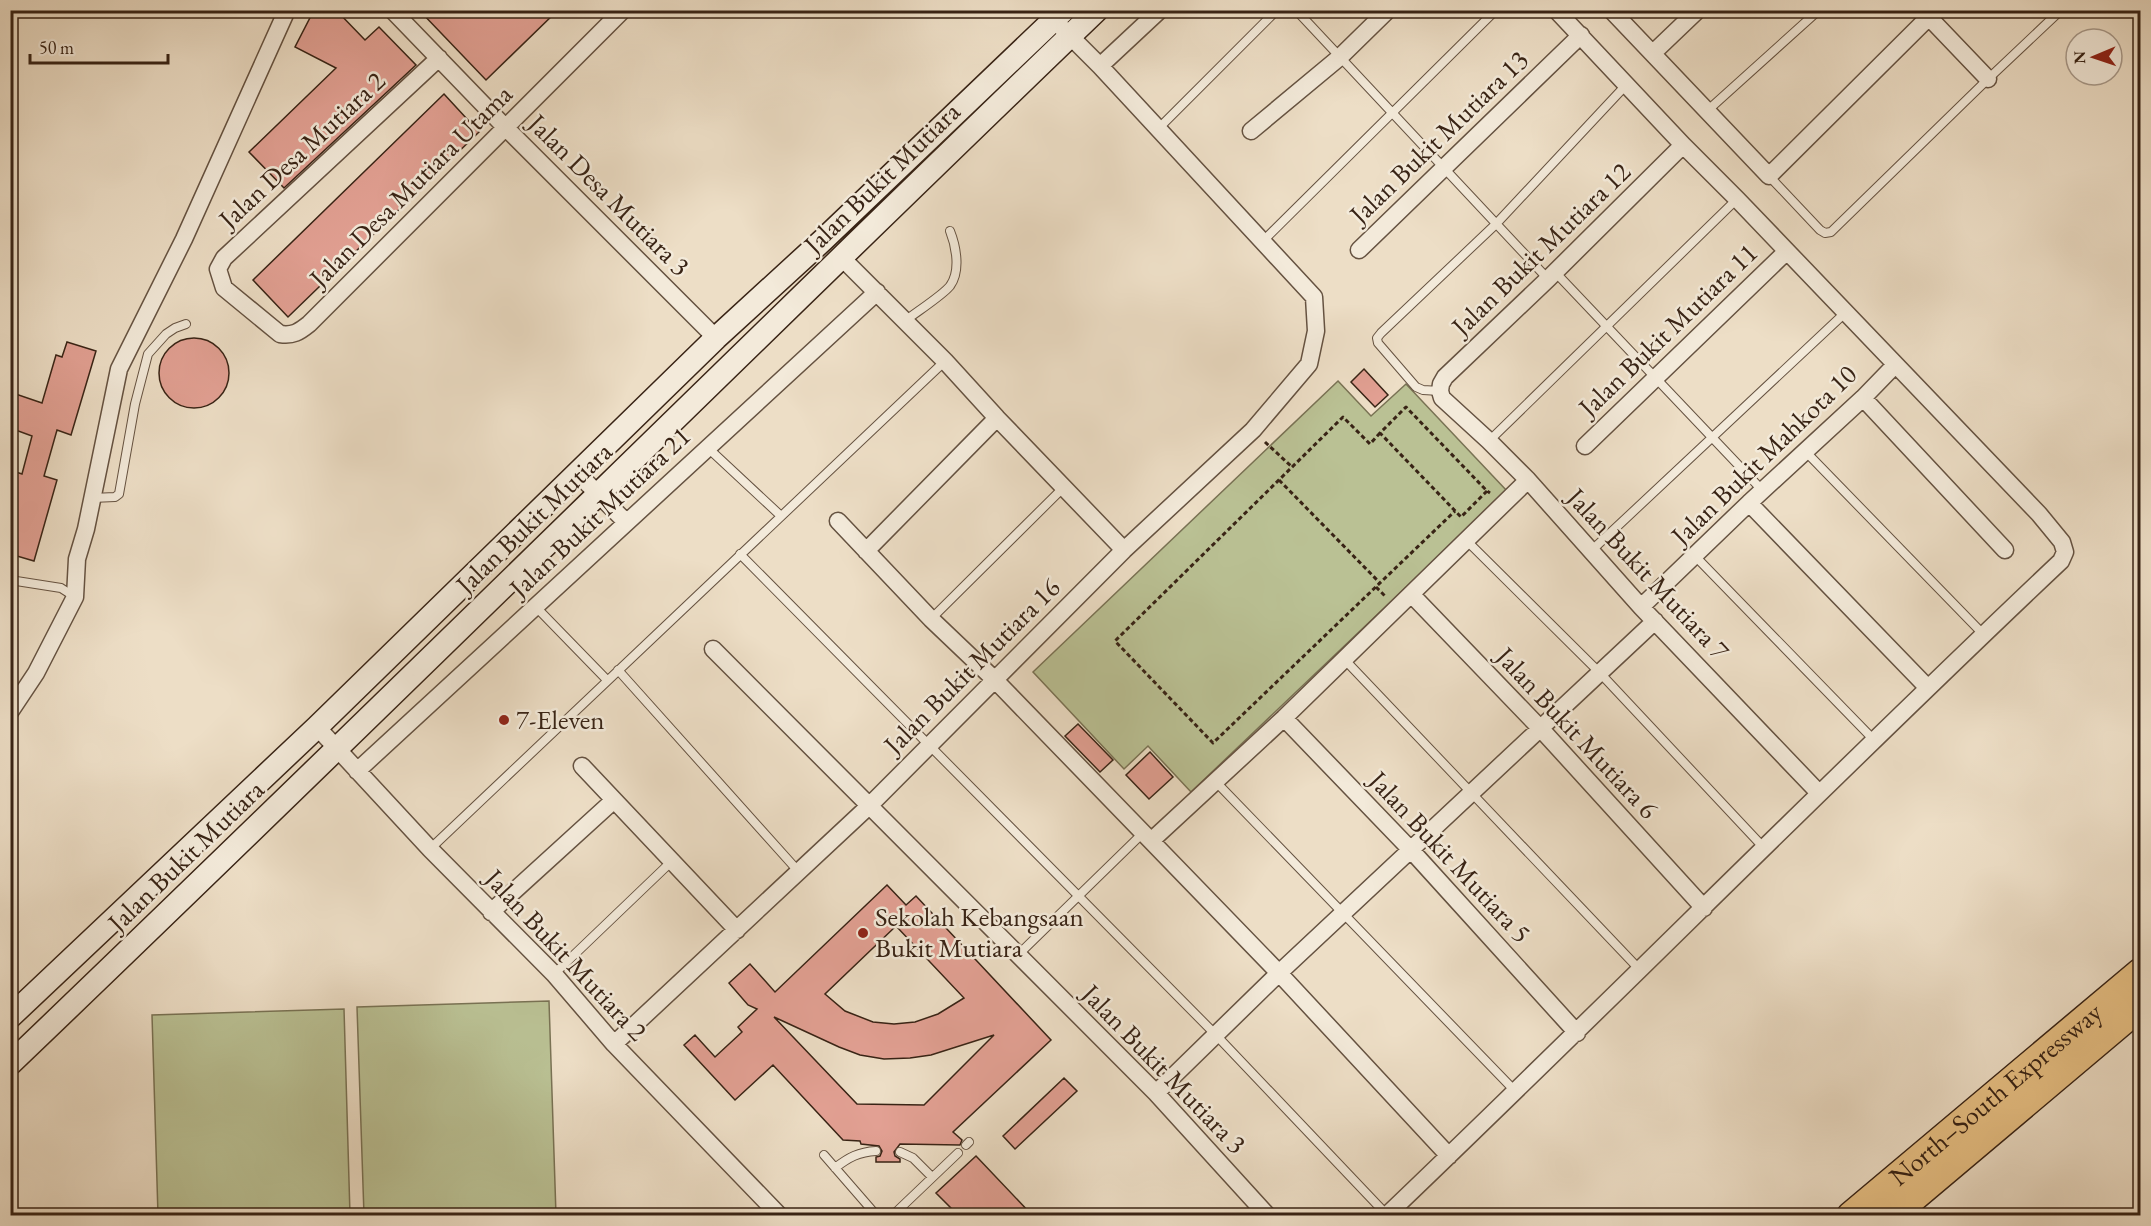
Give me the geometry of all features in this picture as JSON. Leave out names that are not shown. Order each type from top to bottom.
[{"type":"highway","name":"North–South Expressway","points":[[1851,1215],[2140,973]]},
{"type":"highway","name":"North–South Expressway","points":[[1891,1215],[2140,1006]]},
{"type":"street","points":[[10,712],[36,674],[75,597],[77,559],[119,369],[184,239],[287,10]]},
{"type":"street","name":"Jalan Desa Mutiara 3","points":[[392,10],[505,127],[716,338]]},
{"type":"street","name":"Jalan Desa Mutiara Utama","points":[[224,288],[280,334],[290,336],[298,332],[624,10]]},
{"type":"street","name":"Jalan Bukit Mutiara","points":[[10,1064],[21,1048],[338,749],[841,256],[1097,10]]},
{"type":"street","points":[[1100,66],[1160,10]]},
{"type":"street","points":[[1251,131],[1340,57],[1388,10]]},
{"type":"street","points":[[1387,1215],[1577,1033],[1819,793],[2061,561],[2065,552],[2065,546],[2039,514],[1683,146],[1556,10]]},
{"type":"street","points":[[1611,10],[1769,176],[1929,13],[1988,79]]},
{"type":"street","points":[[1653,53],[1698,10]]},
{"type":"street","points":[[1059,15],[1070,36],[1263,241]]},
{"type":"street","name":"Jalan Bukit Mutiara","points":[[10,1017],[317,727],[716,338],[824,240],[1059,15]]},
{"type":"street","name":"Jalan Bukit Mutiara 13","points":[[1359,250],[1581,35]]},
{"type":"street","name":"Jalan Desa Mutiara 2","points":[[224,288],[218,269],[224,258],[439,58]]},
{"type":"street","name":"Jalan Bukit Mutiara 12","points":[[1440,391],[1445,377],[1683,146]]},
{"type":"street","name":"Jalan Bukit Mutiara 16","points":[[614,1044],[869,806],[1124,550],[1253,430],[1309,364],[1316,331],[1314,297],[1263,241]]},
{"type":"street","name":"Jalan Bukit Mutiara 11","points":[[1585,446],[1787,251]]},
{"type":"street","points":[[841,256],[878,291],[1124,550]]},
{"type":"street","name":"Jalan Bukit Mutiara 21","points":[[357,771],[878,291]]},
{"type":"street","points":[[716,338],[732,342],[747,340],[763,334]]},
{"type":"street","points":[[716,338],[722,350],[719,378]]},
{"type":"street","name":"Jalan Bukit Mahkota 10","points":[[1641,607],[1863,398],[1895,365]]},
{"type":"street","name":"Jalan Bukit Mutiara 7","points":[[1440,391],[1442,398],[1528,480],[1641,607],[1819,793]]},
{"type":"street","points":[[1863,398],[2005,550]]},
{"type":"street","points":[[866,551],[997,418]]},
{"type":"street","points":[[577,473],[626,522]]},
{"type":"street","points":[[1147,837],[1216,782],[1345,660],[1528,480]]},
{"type":"street","points":[[1749,503],[1928,688]]},
{"type":"street","points":[[838,521],[931,619],[995,680],[1279,973],[1449,1156]]},
{"type":"street","name":"Jalan Bukit Mutiara 6","points":[[1412,595],[1541,729],[1704,908]]},
{"type":"street","points":[[1156,1093],[1279,973],[1655,621]]},
{"type":"street","name":"Jalan Bukit Mutiara 3","points":[[713,649],[1156,1093],[1268,1215]]},
{"type":"street","name":"Jalan Bukit Mutiara 5","points":[[1284,718],[1412,850],[1577,1033]]},
{"type":"street","name":"Jalan Bukit Mutiara 2","points":[[317,727],[430,849],[554,974],[614,1044],[780,1215]]},
{"type":"street","points":[[582,766],[737,930]]},
{"type":"street","points":[[491,912],[613,801]]},
{"type":"lane","points":[[1158,129],[1277,10]]},
{"type":"lane","points":[[1296,10],[1496,224],[1607,327],[1763,491]]},
{"type":"lane","points":[[1263,241],[1496,10]]},
{"type":"lane","points":[[1707,111],[1819,10]]},
{"type":"lane","points":[[1769,176],[1820,230],[1825,233],[1832,232],[2061,10]]},
{"type":"lane","points":[[1440,391],[1423,390],[1416,387],[1378,343],[1377,338],[1496,224],[1627,84]]},
{"type":"lane","points":[[1489,441],[1737,200]]},
{"type":"lane","points":[[905,321],[950,285],[956,269],[956,244],[950,231]]},
{"type":"lane","points":[[1591,551],[1846,312]]},
{"type":"lane","points":[[92,498],[115,498],[119,494],[135,404],[148,354],[166,334],[186,324]]},
{"type":"lane","points":[[430,849],[945,361]]},
{"type":"lane","points":[[708,448],[781,516]]},
{"type":"lane","points":[[1806,452],[1984,635]]},
{"type":"lane","points":[[931,619],[1064,487]]},
{"type":"lane","points":[[1467,541],[1600,673],[1765,849]]},
{"type":"lane","points":[[740,554],[1215,1034],[1387,1215]]},
{"type":"lane","points":[[1695,556],[1874,740]]},
{"type":"lane","points":[[10,580],[60,588],[75,597]]},
{"type":"lane","points":[[535,606],[607,680]]},
{"type":"lane","points":[[1345,660],[1640,971]]},
{"type":"lane","points":[[618,670],[800,872]]},
{"type":"lane","points":[[1216,782],[1515,1091]]},
{"type":"lane","points":[[1017,956],[1078,896],[1147,837]]},
{"type":"lane","points":[[554,974],[672,861]]},
{"type":"lane","points":[[836,1168],[848,1158],[863,1152],[876,1151]]},
{"type":"lane","points":[[900,1152],[913,1158],[932,1178]]},
{"type":"lane","points":[[892,1215],[958,1153]]},
{"type":"lane","points":[[824,1155],[877,1215]]},
{"type":"path","points":[[1380,433],[1461,517],[1487,491],[1406,407],[1380,433],[1370,444],[1343,417],[1115,641],[1213,743],[1455,511]]},
{"type":"path","points":[[1253,430],[1292,467]]},
{"type":"path","points":[[1279,480],[1380,583]]},
{"type":"green space","points":[[1338,381],[1371,416],[1406,384],[1507,491],[1191,792],[1148,746],[1124,769],[1033,672]]},
{"type":"green space","points":[[549,1001],[556,1215],[364,1215],[357,1007]]},
{"type":"green space","points":[[344,1009],[350,1215],[158,1215],[152,1015]]},
{"type":"building","points":[[314,10],[336,10],[365,40],[379,27],[416,65],[284,188],[249,152],[336,68],[295,47]]},
{"type":"building","points":[[419,10],[558,10],[486,80]]},
{"type":"building","points":[[444,94],[479,132],[288,317],[253,280]]},
{"type":"building","points":[[201,338],[214,344],[223,353],[227,359],[229,373],[227,387],[219,398],[208,406],[187,408],[169,398],[161,387],[159,366],[169,348],[180,340]]},
{"type":"building","points":[[67,342],[96,351],[71,435],[57,430],[44,476],[57,480],[34,561],[10,554],[10,470],[22,474],[32,436],[10,428],[10,392],[42,403],[56,355],[62,357]]},
{"type":"building","points":[[1364,369],[1388,395],[1375,407],[1351,382]]},
{"type":"building","points":[[1078,724],[1113,760],[1100,772],[1065,736]]},
{"type":"building","points":[[1150,752],[1173,777],[1149,799],[1126,775]]},
{"type":"building","points":[[887,885],[906,905],[916,896],[1051,1040],[953,1132],[962,1140],[960,1145],[900,1144],[894,1152],[900,1162],[876,1162],[876,1157],[880,1156],[882,1151],[879,1146],[861,1144],[860,1141],[843,1140],[773,1065],[735,1100],[684,1045],[695,1035],[715,1057],[742,1032],[738,1027],[757,1009],[748,1005],[729,983],[750,964],[775,992]],"holes":[[[896,926],[964,998],[938,1014],[915,1022],[894,1024],[873,1022],[845,1011],[825,994]],[[774,1017],[839,1047],[860,1055],[884,1059],[931,1055],[994,1035],[924,1105],[857,1104]]]},
{"type":"building","points":[[1064,1078],[1077,1091],[1015,1149],[1003,1136]]},
{"type":"building","points":[[976,1156],[1032,1215],[958,1215],[936,1193]]},
{"type":"place","name":"7-Eleven","points":[[504,720]]},
{"type":"place","name":"Sekolah Kebangsaan Bukit Mutiara","points":[[863,933]]}]
